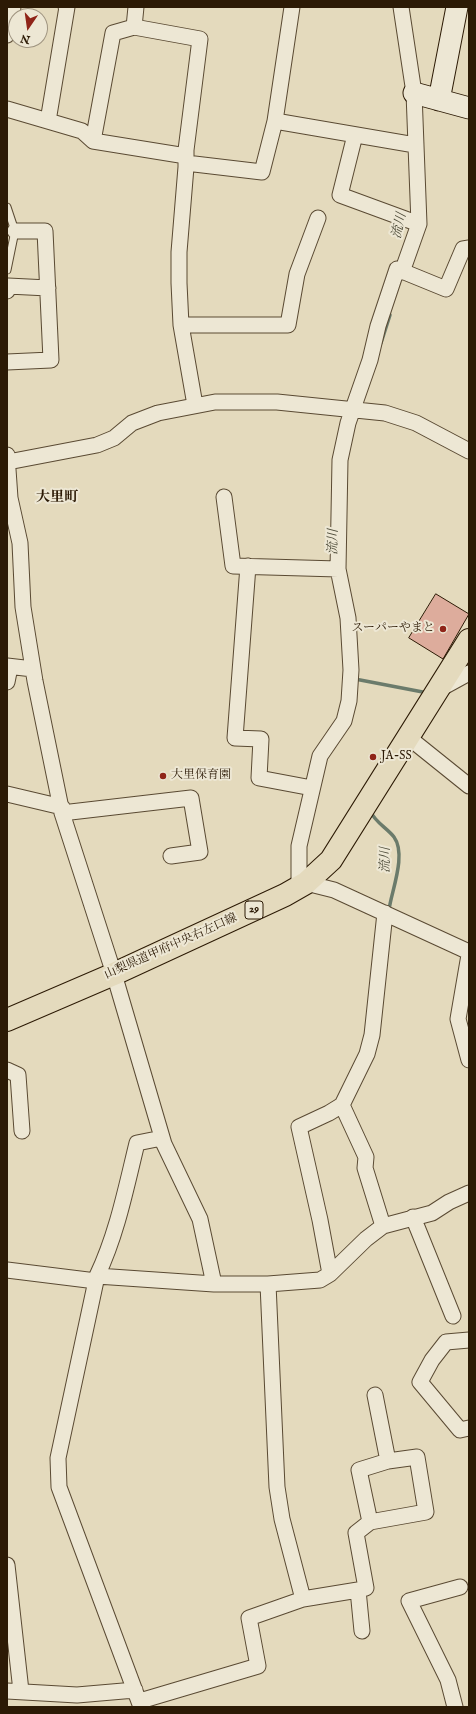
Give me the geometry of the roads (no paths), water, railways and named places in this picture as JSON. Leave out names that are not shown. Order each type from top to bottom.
[{"type":"main road","name":"山梨県道甲府中央右左口線","points":[[7,1020],[114,974],[302,885],[331,860],[413,741],[433,697],[469,640]]},
{"type":"street","points":[[7,35],[13,7]]},
{"type":"street","points":[[48,121],[66,7]]},
{"type":"street","points":[[134,27],[136,7]]},
{"type":"street","points":[[7,109],[82,131],[93,141],[262,172],[274,121],[292,7]]},
{"type":"street","points":[[401,7],[414,93],[419,224],[402,272]]},
{"type":"street","points":[[439,100],[457,7]]},
{"type":"street","points":[[93,141],[113,34],[134,27],[200,39],[186,159],[179,252],[181,325],[195,405]]},
{"type":"street","points":[[414,93],[469,108]]},
{"type":"street","points":[[274,121],[415,145]]},
{"type":"street","points":[[355,135],[340,195],[419,224]]},
{"type":"street","points":[[181,325],[288,325],[297,274],[318,218]]},
{"type":"street","points":[[7,362],[51,360],[45,231],[15,231]]},
{"type":"street","points":[[469,248],[463,249],[446,289],[397,269],[378,326],[370,360],[353,409],[340,460],[338,569],[348,618],[350,670],[349,701],[344,721],[320,756],[299,846],[302,885],[334,890],[469,952]]},
{"type":"street","points":[[7,280],[48,288]]},
{"type":"street","points":[[214,1284],[200,1219],[162,1138],[114,974],[62,810],[33,669],[23,607],[20,543],[10,498],[8,459],[97,445],[114,438],[132,422],[158,413],[215,402],[277,402],[385,413],[408,420],[469,451]]},
{"type":"street","points":[[224,497],[233,566],[338,569]]},
{"type":"street","points":[[248,566],[235,738],[261,739],[259,778],[312,788]]},
{"type":"street","points":[[7,682],[9,666],[33,669]]},
{"type":"street","points":[[433,697],[469,673]]},
{"type":"street","points":[[413,741],[469,786]]},
{"type":"street","points":[[7,794],[62,810],[191,798],[200,852],[171,856]]},
{"type":"street","points":[[330,1274],[320,1220],[299,1127],[329,1113],[342,1105],[368,1054],[372,1035],[385,913]]},
{"type":"street","points":[[469,955],[458,1019],[469,1060]]},
{"type":"street","points":[[7,1070],[18,1075],[22,1131]]},
{"type":"street","points":[[342,1105],[366,1157],[366,1168],[383,1226]]},
{"type":"street","points":[[139,1699],[59,1487],[57,1472],[58,1458],[96,1278],[106,1257],[115,1232],[137,1143],[162,1138]]},
{"type":"street","points":[[7,1270],[96,1278],[214,1284],[268,1284],[320,1280],[330,1274],[366,1239],[383,1226],[432,1213],[448,1202],[469,1193]]},
{"type":"street","points":[[413,1217],[453,1316]]},
{"type":"street","points":[[268,1284],[277,1487],[282,1519],[303,1600]]},
{"type":"street","points":[[469,1340],[446,1342],[432,1360],[420,1382],[460,1430],[469,1428]]},
{"type":"street","points":[[375,1395],[388,1462]]},
{"type":"street","points":[[7,1565],[14,1691],[139,1699],[258,1666],[249,1618],[303,1600],[366,1588],[356,1533],[370,1522],[426,1512],[417,1457],[388,1462],[359,1470],[370,1522]]},
{"type":"street","points":[[455,1707],[448,1680],[409,1601],[460,1586]]},
{"type":"street","points":[[358,1590],[362,1632]]},
{"type":"lane","points":[[7,207],[15,231],[7,280]]},
{"type":"waterway","name":"流川","points":[[381,343],[390,315]]},
{"type":"waterway","name":"流川","points":[[355,677],[355,679],[428,693]]},
{"type":"waterway","name":"流川","points":[[371,812],[375,819],[394,837],[398,845],[399,863],[389,910]]},
{"type":"place","name":"スーパーやまと","points":[[443,629]]},
{"type":"place","name":"JA-SS","points":[[373,757]]},
{"type":"place","name":"大里保育園","points":[[163,776]]},
{"type":"district","name":"大里町","points":[[57,498]]}]
